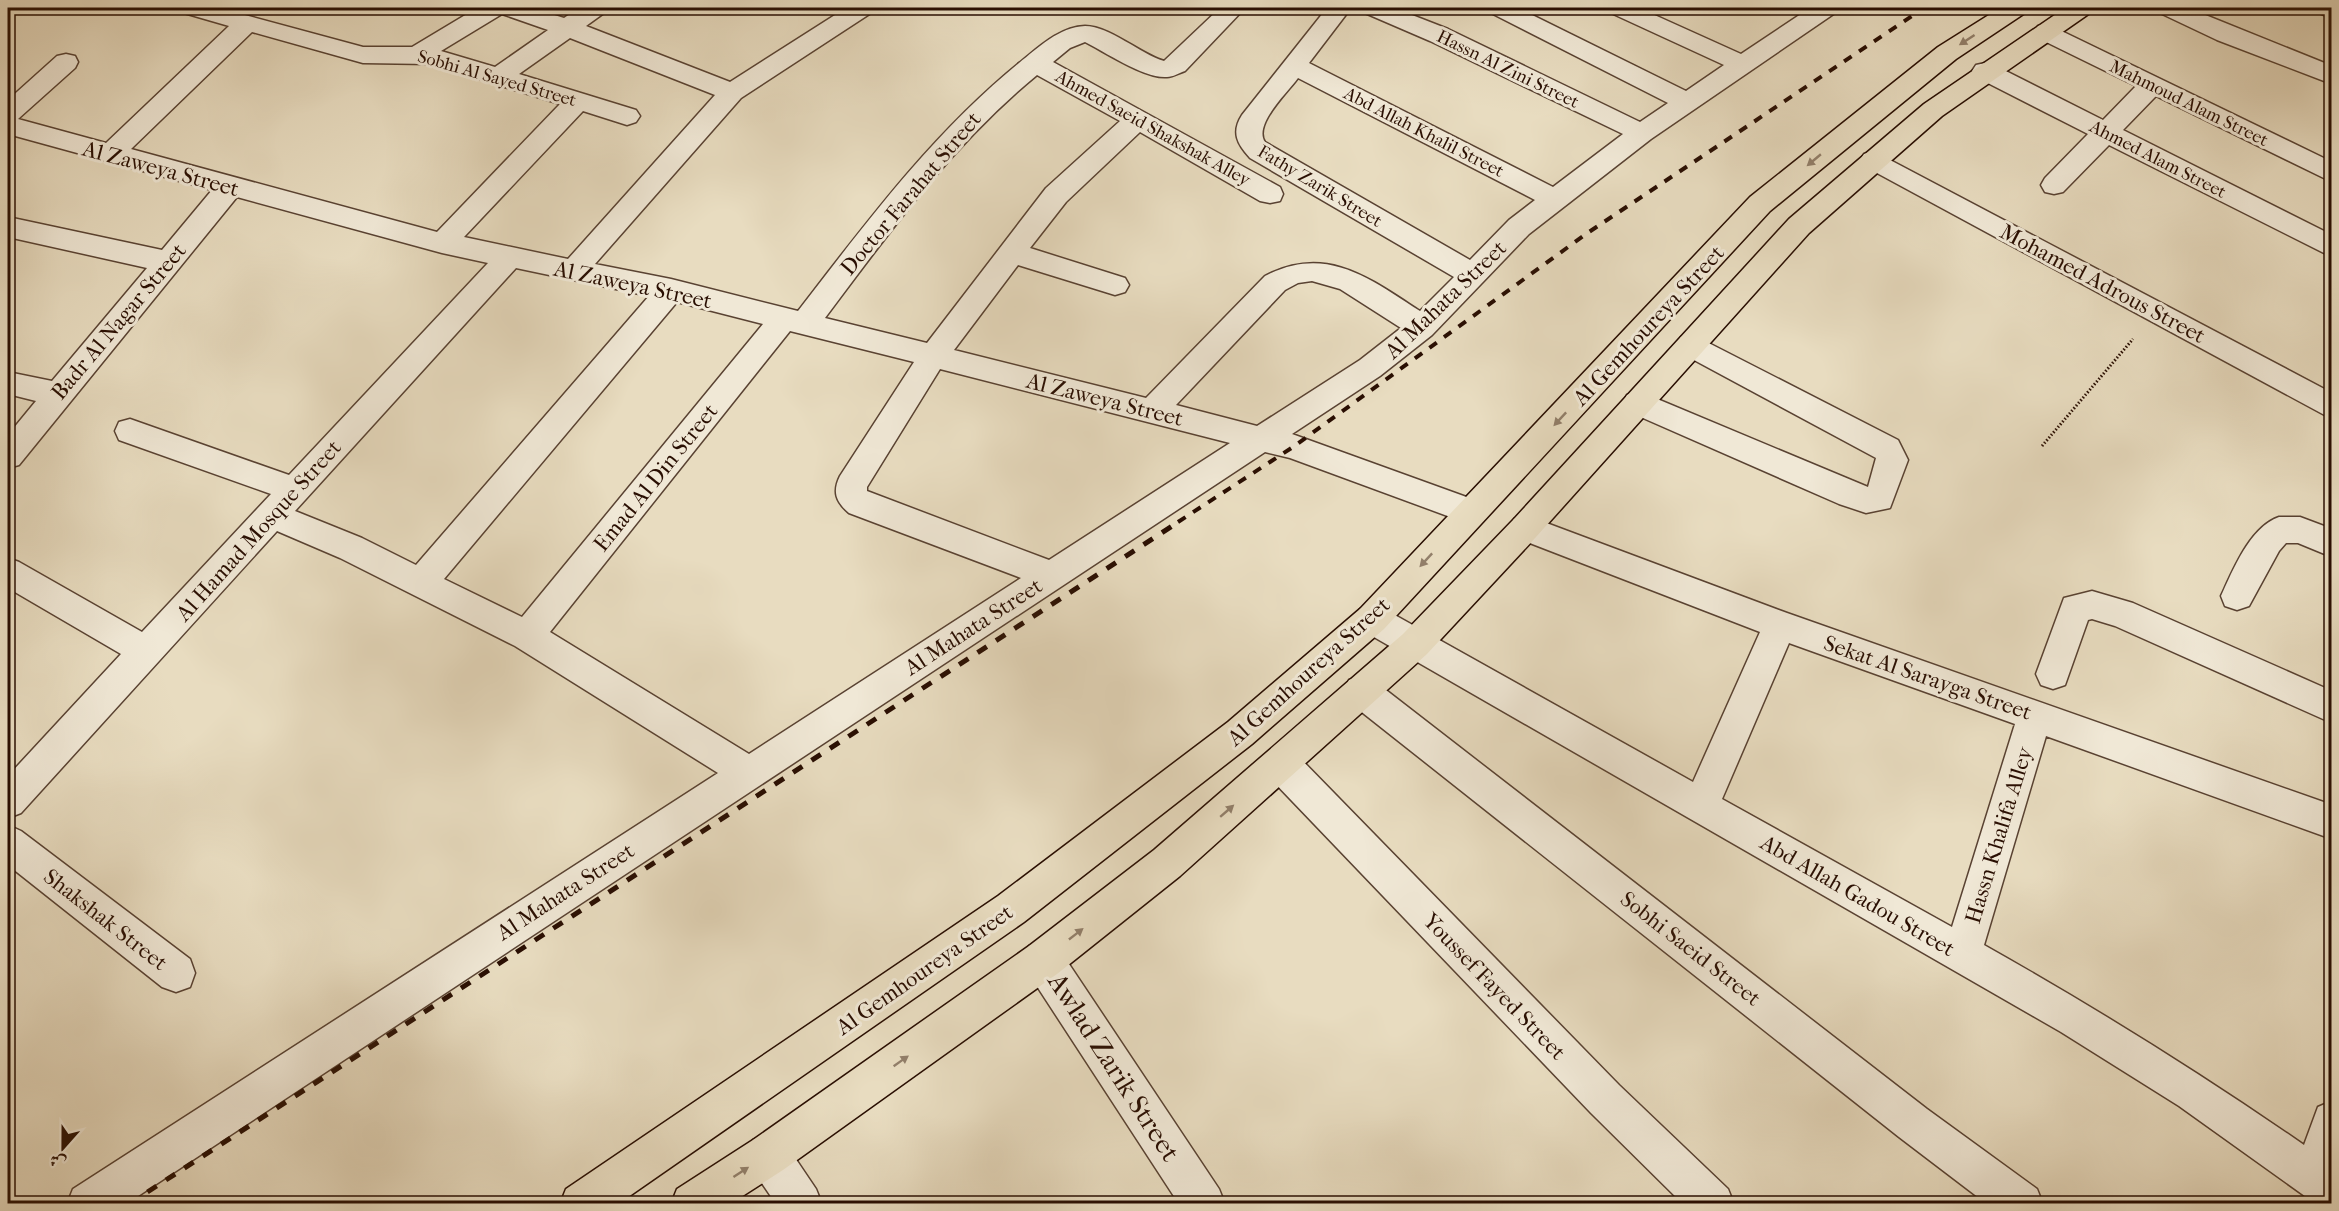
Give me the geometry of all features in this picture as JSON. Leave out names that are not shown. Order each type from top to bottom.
[{"type":"main road","name":"Al Gemhoureya Street","points":[[581,1203],[1011,909],[1240,733],[1372,619],[1761,204],[1947,53],[2016,8]]},
{"type":"main road","name":"Al Gemhoureya Street","points":[[692,1203],[768,1155],[1043,960],[1167,863],[1415,644],[1525,528],[1799,226],[1933,110],[1985,71],[2081,8]]},
{"type":"street","name":"Sobhi Al Sayed Street","points":[[193,8],[363,55],[418,54],[499,76],[627,116]]},
{"type":"street","points":[[418,54],[494,8]]},
{"type":"street","points":[[509,8],[565,27],[732,92]]},
{"type":"street","points":[[499,76],[565,27],[595,8]]},
{"type":"street","points":[[573,271],[732,92],[862,8]]},
{"type":"street","name":"Doctor Farahat Street","points":[[794,320],[949,140],[998,92],[1068,38],[1083,34],[1157,68],[1167,69],[1176,66],[1233,8]]},
{"type":"street","name":"Fathy Zarik Street","points":[[1339,8],[1251,121],[1248,136],[1252,144],[1259,152],[1473,275]]},
{"type":"street","name":"Hassn Al Zini Street","points":[[1374,8],[1439,35],[1642,133]]},
{"type":"street","points":[[1500,8],[1687,102]]},
{"type":"street","points":[[1620,8],[1742,64]]},
{"type":"street","name":"Al Mahata Street","points":[[88,1203],[747,772],[1370,369],[1422,327],[1519,227],[1642,133],[1826,8]]},
{"type":"street","points":[[2169,8],[2226,34],[2331,76]]},
{"type":"street","points":[[110,154],[247,23]]},
{"type":"street","name":"Mahmoud Alam Street","points":[[2047,32],[2331,172]]},
{"type":"street","points":[[8,114],[66,62]]},
{"type":"street","name":"Ahmed Saeid Shakshak Alley","points":[[1036,63],[1270,194]]},
{"type":"street","name":"Abd Allah Khalil Street","points":[[1294,66],[1555,199]]},
{"type":"street","name":"Ahmed Alam Street","points":[[1985,71],[2331,247]]},
{"type":"street","points":[[2054,185],[2152,85]]},
{"type":"street","points":[[442,243],[578,100]]},
{"type":"street","points":[[1050,575],[860,504],[851,496],[854,479],[934,355],[1012,253],[1074,175],[1138,120]]},
{"type":"street","name":"Al Zaweya Street","points":[[8,125],[442,243],[508,259],[671,290],[1260,439]]},
{"type":"street","name":"Mohamed Adrous Street","points":[[1873,160],[2331,407]]},
{"type":"street","name":"Badr Al Nagar Street","points":[[8,456],[230,187]]},
{"type":"street","points":[[8,227],[168,262]]},
{"type":"street","points":[[1012,253],[1115,285]]},
{"type":"street","name":"Al Hamad Mosque Street","points":[[8,801],[508,259]]},
{"type":"street","points":[[1152,411],[1275,283],[1296,272],[1322,271],[1345,279],[1422,327]]},
{"type":"street","points":[[421,582],[671,290]]},
{"type":"street","name":"Emad Al Din Street","points":[[527,636],[794,320]]},
{"type":"street","points":[[1638,403],[1850,495],[1866,500],[1879,499],[1893,460],[1887,449],[1691,345]]},
{"type":"street","points":[[8,383],[58,394]]},
{"type":"street","points":[[130,431],[295,490]]},
{"type":"street","points":[[1260,439],[1293,447],[1472,512]]},
{"type":"street","points":[[272,515],[421,582],[527,636],[747,772]]},
{"type":"street","name":"Sekat Al Sarayga Street","points":[[1525,528],[1780,625],[2331,822]]},
{"type":"street","points":[[2237,596],[2268,541],[2279,530],[2300,530],[2331,544]]},
{"type":"street","points":[[8,572],[147,652]]},
{"type":"street","points":[[2053,674],[2076,608],[2091,605],[2121,613],[2331,708]]},
{"type":"street","name":"Abd Allah Gadou Street","points":[[1372,619],[2075,1018],[2144,1061],[2323,1183]]},
{"type":"street","points":[[1701,807],[1780,625]]},
{"type":"street","name":"Sobhi Saeid Street","points":[[1361,691],[1913,1123],[2022,1203]]},
{"type":"street","name":"Hassn Khalifa Alley","points":[[1962,954],[2035,715]]},
{"type":"street","name":"Youssef Fayed Street","points":[[1281,764],[1605,1099],[1692,1196]]},
{"type":"street","name":"Shakshak Street","points":[[8,843],[176,973]]},
{"type":"street","name":"Awlad Zarik Street","points":[[1043,960],[1204,1203]]},
{"type":"street","points":[[2323,1183],[2331,1121]]},
{"type":"street","points":[[768,1155],[801,1203]]},
{"type":"path","points":[[2042,446],[2156,311]]},
{"type":"railway","points":[[1178,522],[1293,447],[1586,234],[1924,8]]},
{"type":"railway","points":[[129,1204],[1180,521]]}]
